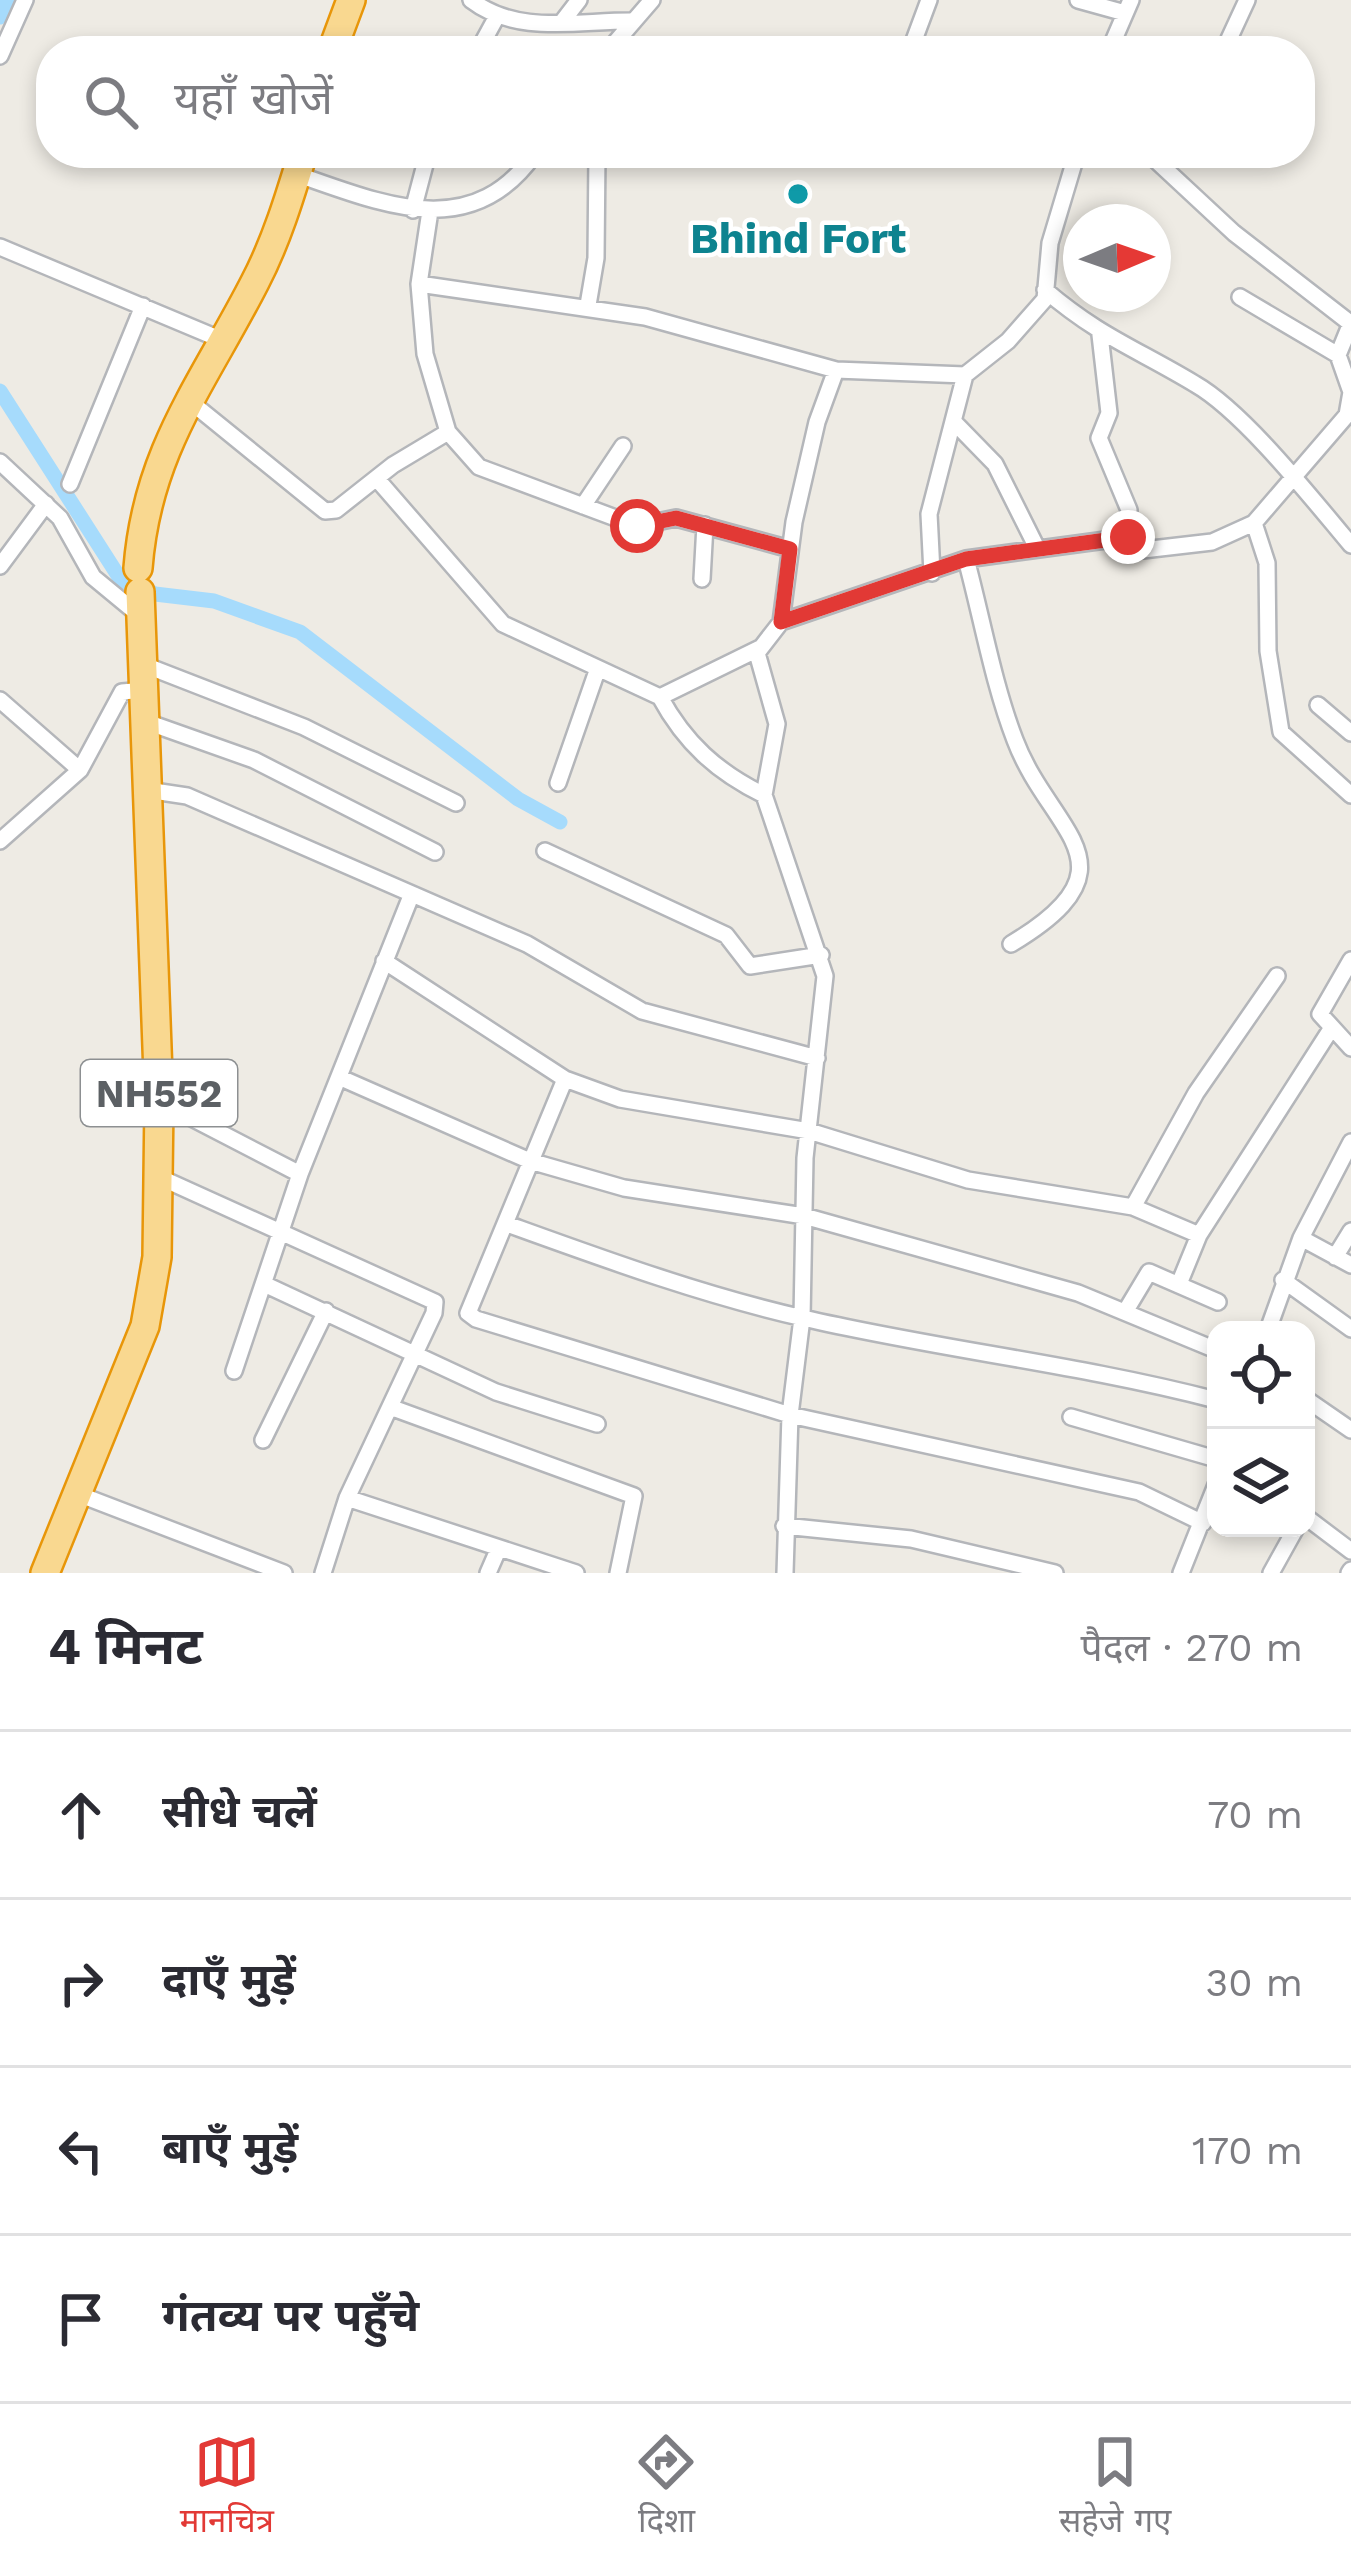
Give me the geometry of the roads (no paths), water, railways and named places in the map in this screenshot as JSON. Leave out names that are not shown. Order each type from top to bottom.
[{"type":"highway","points":[[338,36],[351,0]]},
{"type":"highway","name":"NH552","points":[[46,1573],[148,1312],[157,1257],[159,1101],[140,592],[152,481],[187,399],[258,278],[298,168]]},
{"type":"street","points":[[0,56],[25,0]]},
{"type":"street","points":[[472,0],[496,18],[520,24],[630,21]]},
{"type":"street","points":[[562,22],[579,0]]},
{"type":"street","points":[[619,36],[652,0]]},
{"type":"street","points":[[916,36],[929,0]]},
{"type":"street","points":[[1078,0],[1128,7],[1115,36]]},
{"type":"street","points":[[1230,36],[1247,0]]},
{"type":"street","points":[[486,36],[496,18]]},
{"type":"street","points":[[313,168],[422,210],[496,196],[525,168]]},
{"type":"street","points":[[426,168],[418,284],[425,354],[448,432],[479,466],[637,526],[668,518],[790,549]]},
{"type":"street","points":[[588,305],[596,258],[597,168]]},
{"type":"street","points":[[932,573],[929,514],[964,374],[1038,311],[1046,290],[1050,243],[1072,168]]},
{"type":"street","points":[[1164,168],[1234,233],[1351,323],[1338,355]]},
{"type":"street","points":[[0,247],[222,340]]},
{"type":"street","points":[[418,284],[588,305],[836,370],[964,374]]},
{"type":"street","points":[[1046,290],[1100,335],[1198,385],[1351,545]]},
{"type":"street","points":[[781,622],[966,559],[1128,537],[1143,550],[1202,544],[1254,523],[1349,415],[1351,392],[1338,355],[1240,297]]},
{"type":"street","points":[[70,484],[143,306]]},
{"type":"street","points":[[1100,335],[1109,413],[1099,438],[1129,510],[1128,537]]},
{"type":"street","points":[[661,697],[760,648],[781,622],[790,549],[817,422],[836,370]]},
{"type":"street","points":[[187,399],[325,511],[336,510],[448,432]]},
{"type":"street","points":[[955,423],[995,464],[1036,548]]},
{"type":"street","points":[[583,506],[623,446]]},
{"type":"street","points":[[0,462],[60,518],[93,577],[140,592]]},
{"type":"street","points":[[376,479],[489,613],[597,671],[661,697],[680,733],[701,755],[764,794]]},
{"type":"street","points":[[0,566],[46,504]]},
{"type":"street","points":[[1254,523],[1267,562],[1268,652],[1277,720],[1288,742],[1351,795]]},
{"type":"street","points":[[702,579],[705,525]]},
{"type":"street","points":[[966,559],[1016,742],[1078,848],[1075,885],[1056,917],[1011,944]]},
{"type":"street","points":[[760,648],[758,661],[777,724],[764,794],[781,833],[825,976],[809,1131],[802,1318],[790,1414],[785,1573]]},
{"type":"street","points":[[558,783],[597,671]]},
{"type":"street","points":[[1,838],[80,770],[122,692],[143,677],[304,727],[456,803]]},
{"type":"street","points":[[0,700],[80,770]]},
{"type":"street","points":[[1318,705],[1351,733]]},
{"type":"street","points":[[145,722],[254,760],[435,852]]},
{"type":"street","points":[[147,790],[187,796],[527,944],[642,1011],[817,1058]]},
{"type":"street","points":[[545,850],[726,935],[750,966],[820,955]]},
{"type":"street","points":[[233,1371],[300,1174],[411,896]]},
{"type":"street","points":[[1351,960],[1320,1014],[1351,1048]]},
{"type":"street","points":[[384,961],[565,1079],[620,1099],[809,1131],[968,1180],[1133,1208],[1199,1235]]},
{"type":"street","points":[[1133,1208],[1196,1093],[1276,976]]},
{"type":"street","points":[[1179,1285],[1199,1235],[1331,1029]]},
{"type":"street","points":[[340,1078],[530,1160],[624,1188],[804,1216],[1078,1293],[1207,1346]]},
{"type":"street","points":[[565,1079],[468,1313],[476,1319],[790,1414],[1139,1492],[1203,1523]]},
{"type":"street","points":[[159,1101],[300,1174]]},
{"type":"street","points":[[1271,1321],[1301,1238],[1351,1142]]},
{"type":"street","points":[[159,1177],[431,1299],[436,1306],[347,1498],[323,1573]]},
{"type":"street","points":[[507,1224],[660,1279],[802,1318],[1097,1369],[1207,1398]]},
{"type":"street","points":[[1301,1238],[1343,1261],[1351,1231]]},
{"type":"street","points":[[1125,1312],[1149,1272],[1218,1302]]},
{"type":"street","points":[[1283,1280],[1351,1329]]},
{"type":"street","points":[[264,1284],[417,1351],[496,1392],[597,1424]]},
{"type":"street","points":[[263,1440],[326,1311]]},
{"type":"street","points":[[1315,1405],[1351,1430]]},
{"type":"street","points":[[390,1407],[634,1496],[618,1573]]},
{"type":"street","points":[[1072,1417],[1207,1456]]},
{"type":"street","points":[[78,1494],[284,1573]]},
{"type":"street","points":[[347,1498],[576,1573]]},
{"type":"street","points":[[1181,1573],[1207,1511]]},
{"type":"street","points":[[1315,1523],[1351,1551]]},
{"type":"street","points":[[784,1526],[910,1539],[1055,1573]]},
{"type":"street","points":[[1271,1573],[1291,1537]]},
{"type":"street","points":[[488,1573],[498,1550]]},
{"type":"waterway","points":[[0,17],[7,0]]},
{"type":"waterway","points":[[0,391],[121,580],[155,594],[214,601],[300,632],[518,799],[560,822]]},
{"type":"place","name":"Bhind Fort","points":[[798,194]]}]
